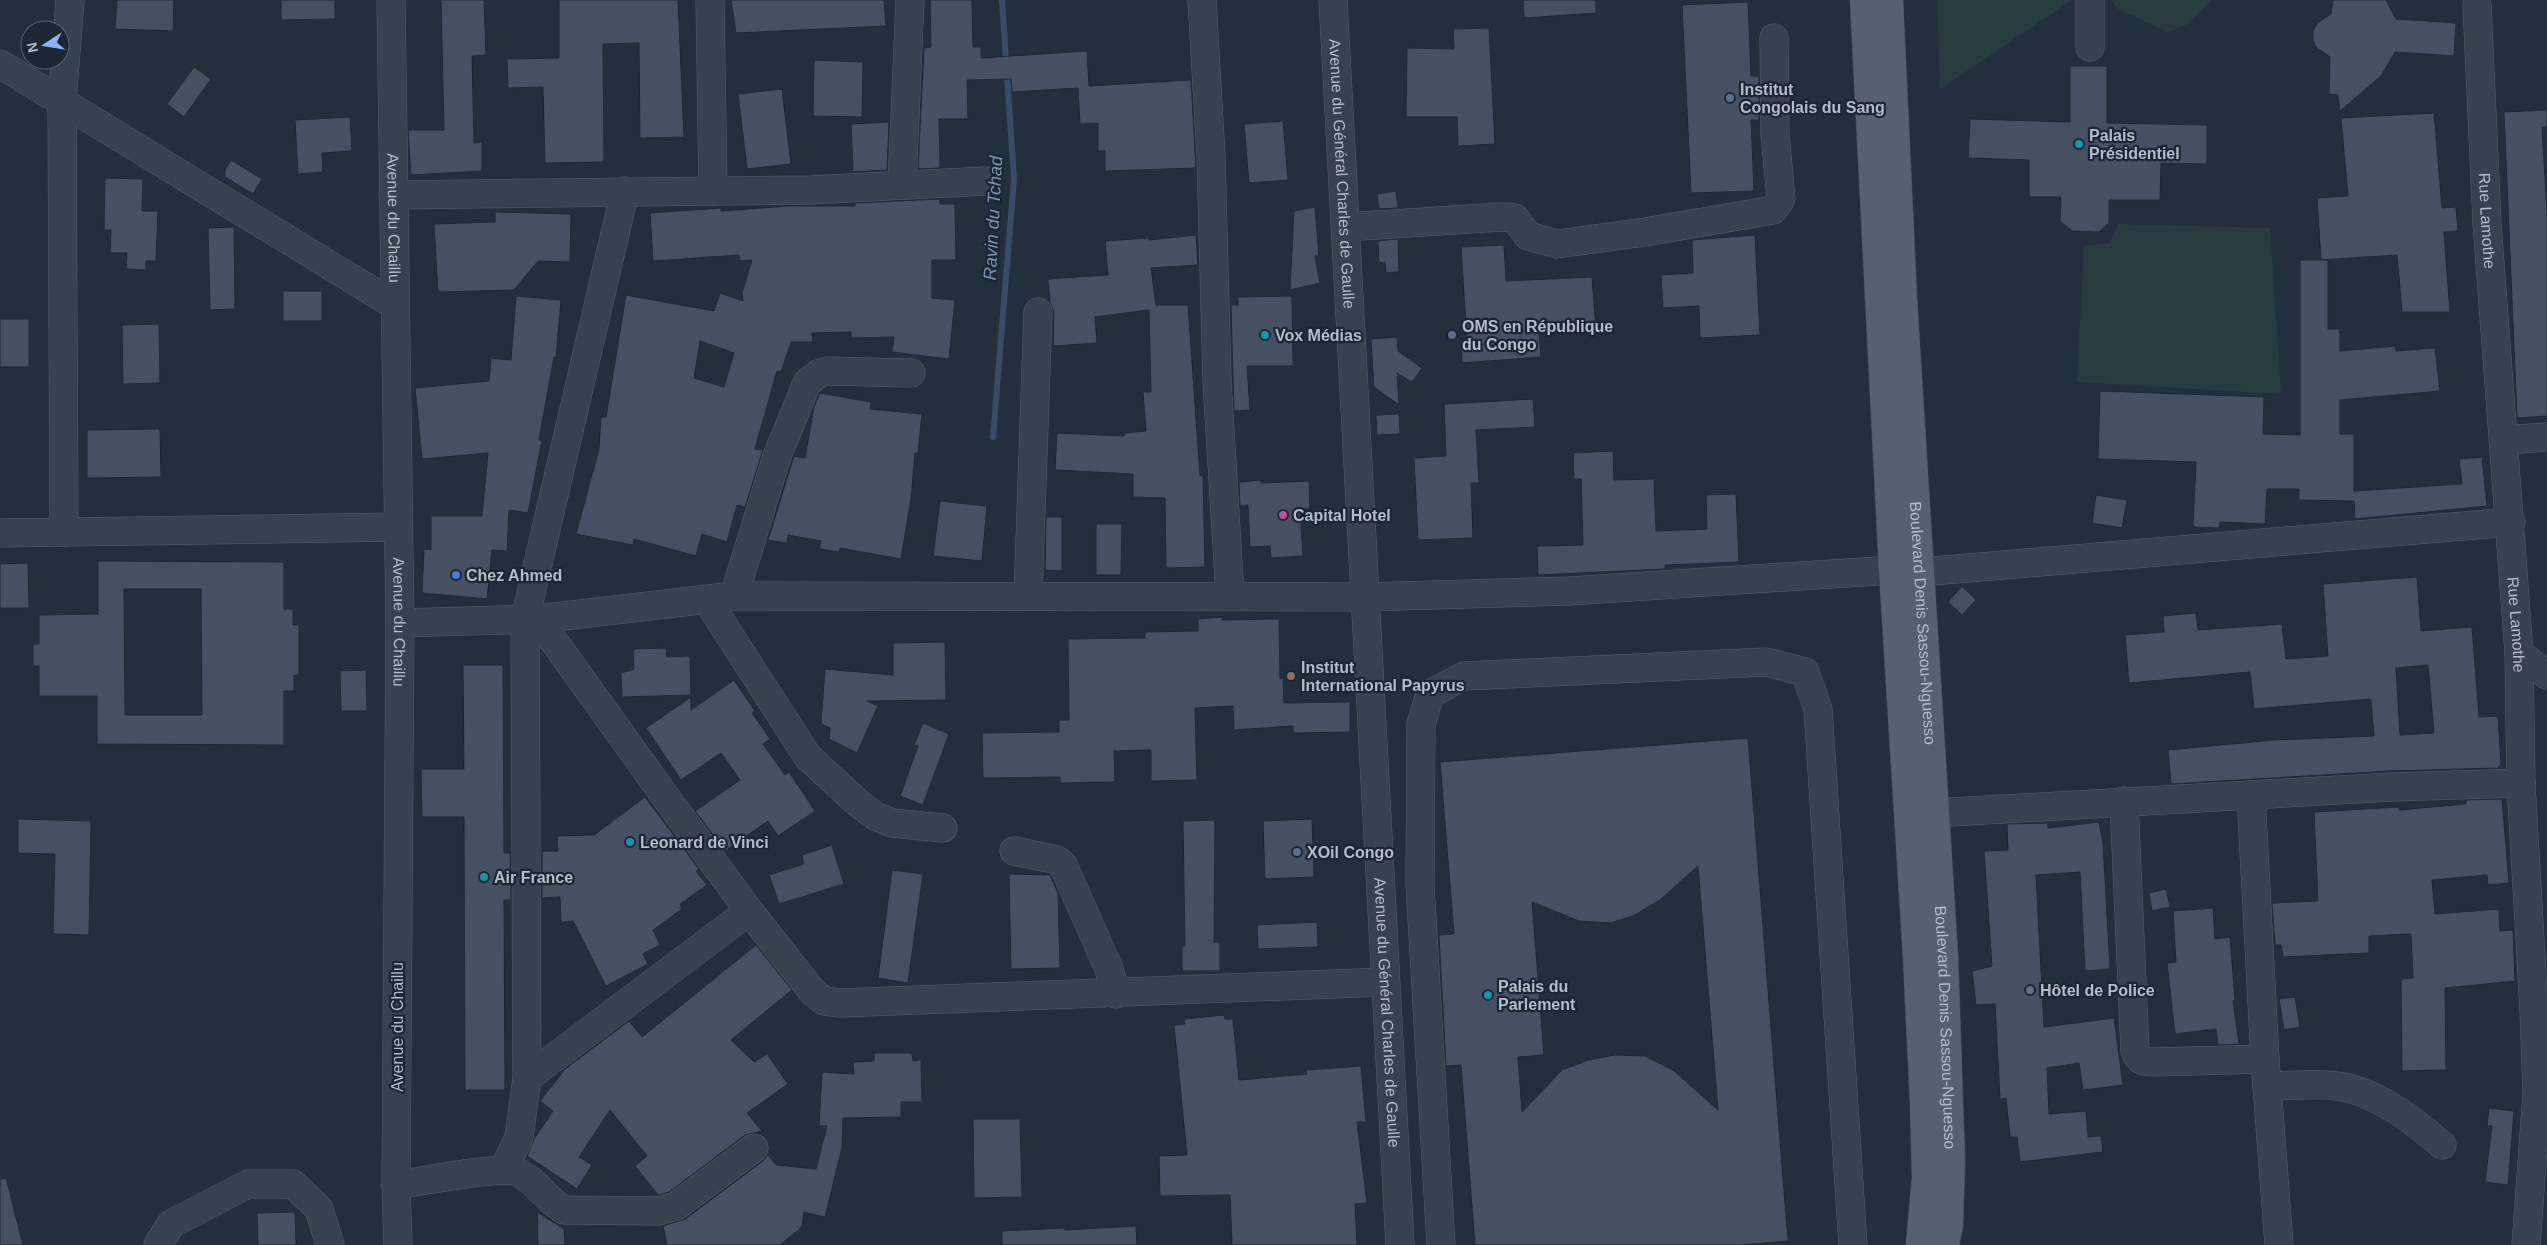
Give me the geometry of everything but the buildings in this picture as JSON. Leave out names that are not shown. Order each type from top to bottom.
[{"type":"main road","name":"Boulevard Denis Sassou-Nguesso","points":[[1864,0],[1893,570],[1924,1103],[1926,1177],[1920,1245]]},
{"type":"main road","name":"Boulevard Denis Sassou-Nguesso","points":[[1889,0],[1903,299],[1944,956],[1951,1160],[1949,1225],[1946,1245]]},
{"type":"street","points":[[64,532],[62,102],[70,0]]},
{"type":"street","name":"Avenue du Chaillu","points":[[391,0],[397,527],[400,623],[396,1185],[398,1245]]},
{"type":"street","points":[[710,0],[713,191]]},
{"type":"street","points":[[902,185],[910,0]]},
{"type":"street","points":[[1202,0],[1211,156],[1217,381],[1230,596]]},
{"type":"street","name":"Avenue du Général Charles de Gaulle","points":[[1334,0],[1384,982],[1400,1245]]},
{"type":"street","points":[[2090,0],[2090,46]]},
{"type":"street","name":"Rue Lamothe","points":[[2477,5],[2487,223],[2511,522],[2537,1093],[2526,1245]]},
{"type":"street","points":[[1346,227],[1500,217],[1515,218],[1528,236],[1557,244],[1645,232],[1774,210],[1781,200],[1776,142],[1774,38]]},
{"type":"street","points":[[0,64],[395,305]]},
{"type":"street","points":[[394,195],[810,190],[986,181]]},
{"type":"street","points":[[504,1169],[519,1137],[527,1078],[532,619],[625,191]]},
{"type":"street","points":[[1028,596],[1038,312]]},
{"type":"street","points":[[734,596],[777,456],[807,383],[818,374],[827,371],[911,373]]},
{"type":"street","points":[[2504,440],[2547,437]]},
{"type":"street","points":[[1921,572],[2511,522]]},
{"type":"street","points":[[0,533],[397,527]]},
{"type":"street","points":[[400,623],[532,619],[734,596],[1365,597],[1569,591],[1893,570]]},
{"type":"street","points":[[707,600],[808,757],[858,803],[876,816],[892,823],[944,828]]},
{"type":"street","points":[[532,619],[749,911],[812,991],[824,1001],[840,1003],[1116,994],[1384,982]]},
{"type":"street","points":[[2518,653],[2547,675]]},
{"type":"street","points":[[1442,1245],[1420,885],[1421,724],[1430,694],[1464,676],[1766,662],[1805,672],[1818,709],[1853,1245]]},
{"type":"street","points":[[1934,813],[2390,787],[2522,783]]},
{"type":"street","points":[[2251,795],[2265,1059],[2279,1245]]},
{"type":"street","points":[[2124,801],[2135,1051],[2137,1058],[2143,1062],[2265,1059]]},
{"type":"street","points":[[1014,851],[1057,860],[1063,865],[1109,968],[1116,994]]},
{"type":"street","points":[[527,1078],[749,911]]},
{"type":"street","points":[[2267,1086],[2328,1086],[2348,1088],[2409,1117],[2442,1145]]},
{"type":"street","points":[[396,1185],[504,1169],[529,1179],[552,1203],[564,1210],[658,1210],[676,1206],[684,1201],[754,1148]]},
{"type":"street","points":[[158,1245],[171,1224],[248,1184],[293,1184],[319,1209],[330,1245]]},
{"type":"green space","points":[[1937,0],[2072,0],[1940,89]]},
{"type":"green space","points":[[2111,0],[2212,0],[2186,25],[2167,32],[2118,9]]},
{"type":"green space","points":[[2118,224],[2270,228],[2281,394],[2077,382],[2084,246],[2110,243]]},
{"type":"waterway","name":"Ravin du Tchad","points":[[993,437],[1014,179],[1002,0]]},
{"type":"place","name":"Institut Congolais du Sang","points":[[1730,98]]},
{"type":"place","name":"Palais Présidentiel","points":[[2079,144]]},
{"type":"place","name":"Vox Médias","points":[[1265,335]]},
{"type":"place","name":"OMS en République du Congo","points":[[1452,335]]},
{"type":"place","name":"Capital Hotel","points":[[1283,515]]},
{"type":"place","name":"Chez Ahmed","points":[[456,575]]},
{"type":"place","name":"Institut International Papyrus","points":[[1291,676]]},
{"type":"place","name":"Leonard de Vinci","points":[[630,842]]},
{"type":"place","name":"XOil Congo","points":[[1297,852]]},
{"type":"place","name":"Air France","points":[[484,877]]},
{"type":"place","name":"Hôtel de Police","points":[[2030,990]]},
{"type":"place","name":"Palais du Parlement","points":[[1488,995]]}]
